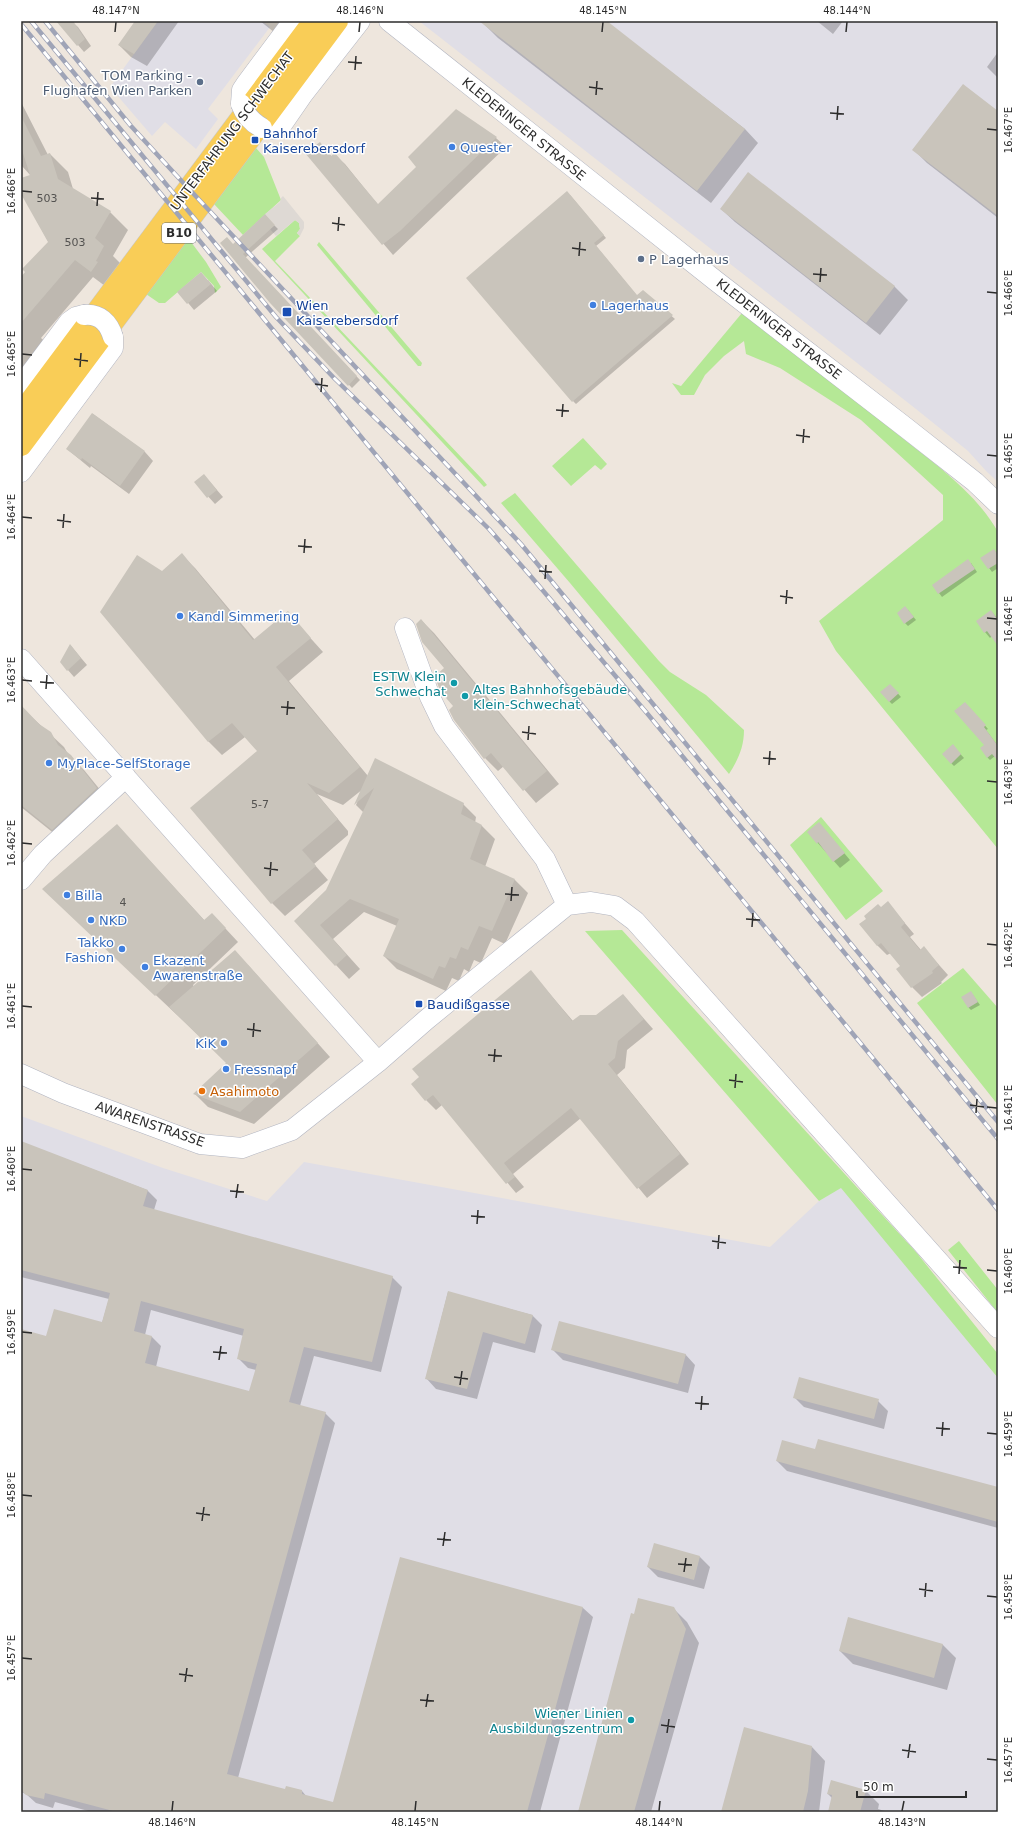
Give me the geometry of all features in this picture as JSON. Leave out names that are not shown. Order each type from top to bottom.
[{"type":"main road","name":"UNTERFAHRUNG SCHWECHAT","points":[[21,414],[314,21]]},
{"type":"main road","name":"UNTERFAHRUNG SCHWECHAT","points":[[21,445],[337,21]]},
{"type":"street","points":[[293,21],[242,97],[243,111],[249,118],[262,128],[275,129],[282,123],[307,88],[360,21]]},
{"type":"street","name":"KLEDERINGER STRASSE","points":[[389,21],[680,252],[911,431],[975,482],[998,504]]},
{"type":"street","points":[[21,386],[69,322],[76,317],[92,314],[100,318],[110,329],[113,337],[113,348],[21,472]]},
{"type":"street","points":[[405,628],[430,697],[444,726],[545,859],[568,905]]},
{"type":"street","points":[[21,659],[378,1062],[426,1020],[568,905],[591,902],[615,906],[635,921],[998,1328]]},
{"type":"street","points":[[21,880],[43,854],[126,777]]},
{"type":"street","name":"AWARENSTRASSE","points":[[21,1074],[63,1094],[200,1144],[242,1148],[292,1130],[378,1062]]},
{"type":"shaded area","name":"TOM Parking - Flughafen Wien Parken","points":[[158,21],[262,21],[270,27],[208,109],[218,119],[196,149],[165,122],[152,136],[110,87]]},
{"type":"shaded area","points":[[419,21],[990,21],[998,25],[998,482],[968,451],[916,409]]},
{"type":"shaded area","points":[[283,196],[304,222],[304,228],[300,236],[297,233],[300,229],[299,223],[295,220],[276,236],[270,229],[275,225],[265,214],[280,202]]},
{"type":"shaded area","points":[[21,1116],[163,1168],[267,1201],[304,1162],[770,1247],[819,1201],[841,1187],[998,1378],[998,1812],[21,1812]]},
{"type":"green space","points":[[256,148],[264,157],[281,200],[243,235],[214,204]]},
{"type":"green space","points":[[295,220],[299,223],[300,229],[297,233],[300,236],[275,261],[487,485],[484,487],[262,249]]},
{"type":"green space","points":[[188,238],[206,262],[221,287],[215,293],[214,286],[201,272],[165,303],[159,303],[146,294]]},
{"type":"green space","points":[[319,242],[422,363],[421,366],[418,366],[317,245]]},
{"type":"green space","points":[[742,313],[820,372],[952,478],[977,503],[998,532],[998,849],[836,651],[819,621],[943,520],[943,495],[861,420],[780,368],[746,354],[744,341],[724,356],[705,375],[694,395],[681,395],[672,383],[681,386]]},
{"type":"green space","points":[[583,438],[607,464],[601,470],[595,465],[571,486],[552,466]]},
{"type":"green space","points":[[515,493],[659,661],[670,672],[706,695],[744,730],[740,753],[729,774],[570,583],[501,503]]},
{"type":"green space","points":[[821,817],[883,891],[846,920],[790,845]]},
{"type":"green space","points":[[622,930],[916,1252],[998,1354],[998,1378],[841,1188],[819,1201],[585,931]]},
{"type":"green space","points":[[963,968],[998,1008],[998,1105],[917,1003]]},
{"type":"green space","points":[[959,1241],[998,1290],[998,1313],[948,1250]]},
{"type":"building","points":[[56,21],[73,21],[85,39],[77,46]]},
{"type":"building","points":[[135,21],[158,21],[134,54],[118,45]]},
{"type":"building","points":[[479,21],[607,21],[745,129],[697,191]]},
{"type":"building","points":[[963,84],[998,111],[998,216],[912,150]]},
{"type":"building","points":[[456,109],[497,137],[400,231],[382,245],[305,153],[320,142],[331,156],[335,153],[378,204],[416,167],[408,157]]},
{"type":"building","points":[[21,116],[41,156],[50,153],[58,179],[111,211],[95,238],[104,246],[96,261],[98,262],[91,272],[75,260],[21,323],[21,277],[25,272],[22,269],[48,242],[21,194],[21,178],[30,175],[21,147]]},
{"type":"building","points":[[748,172],[895,286],[866,323],[720,209]]},
{"type":"building","name":"Lagerhaus","points":[[567,191],[604,235],[594,243],[637,295],[643,290],[673,315],[572,402],[466,278]]},
{"type":"building","points":[[265,214],[275,225],[243,254],[357,376],[348,386],[270,303],[220,243],[227,237],[233,244]]},
{"type":"building","points":[[201,272],[211,284],[187,304],[177,292]]},
{"type":"building","points":[[92,413],[145,451],[120,486],[82,458],[81,460],[66,449]]},
{"type":"building","points":[[204,474],[217,490],[207,498],[194,482]]},
{"type":"building","points":[[994,549],[998,555],[998,563],[988,569],[980,558]]},
{"type":"building","points":[[182,553],[253,640],[288,611],[311,638],[276,667],[360,767],[329,793],[307,783],[338,819],[302,850],[316,866],[271,904],[190,808],[257,751],[232,723],[208,742],[100,612],[137,555],[162,571]]},
{"type":"building","points":[[968,559],[975,569],[938,594],[932,585]]},
{"type":"building","points":[[905,606],[914,617],[904,624],[897,613]]},
{"type":"building","points":[[991,610],[998,620],[998,646],[987,631],[984,633],[976,621]]},
{"type":"building","name":"Altes Bahnhofsgebäude Klein-Schwechat","points":[[421,619],[547,771],[523,791],[491,753],[484,759],[454,720],[449,710],[453,706],[440,691],[435,676],[444,668],[422,642],[416,624]]},
{"type":"building","points":[[70,644],[81,658],[67,671],[60,662]]},
{"type":"building","points":[[890,684],[899,693],[889,702],[880,692]]},
{"type":"building","points":[[965,702],[986,725],[984,727],[998,746],[998,761],[992,754],[987,758],[980,748],[984,745],[954,711]]},
{"type":"building","name":"MyPlace-SelfStorage","points":[[21,705],[39,724],[51,732],[58,745],[71,755],[97,788],[52,830],[21,805]]},
{"type":"building","points":[[953,744],[961,754],[951,764],[942,754]]},
{"type":"building","points":[[375,758],[464,803],[461,814],[482,825],[470,859],[515,879],[492,931],[479,926],[468,950],[461,947],[456,959],[450,957],[445,968],[439,966],[433,979],[383,956],[399,919],[350,899],[320,925],[347,955],[335,966],[294,921],[326,890],[374,788],[354,805]]},
{"type":"building","points":[[819,822],[845,853],[833,862],[818,842],[817,844],[807,832]]},
{"type":"building","points":[[117,824],[204,920],[212,913],[226,928],[155,996],[42,889]]},
{"type":"building","points":[[888,901],[905,923],[901,927],[920,950],[924,946],[939,965],[932,971],[933,973],[911,988],[896,969],[900,966],[881,943],[877,946],[859,924],[866,919],[864,916],[878,904],[881,907]]},
{"type":"building","points":[[235,950],[318,1043],[240,1112],[193,1094],[226,1063],[169,1007]]},
{"type":"building","points":[[531,970],[572,1021],[580,1015],[596,1015],[623,994],[644,1019],[618,1041],[615,1058],[608,1064],[680,1154],[637,1189],[571,1108],[504,1163],[515,1177],[506,1184],[433,1095],[425,1101],[411,1084],[419,1077],[412,1069]]},
{"type":"building","points":[[971,991],[978,1002],[968,1008],[961,997]]},
{"type":"building","points":[[21,1141],[148,1190],[143,1206],[393,1276],[372,1362],[304,1347],[289,1402],[326,1412],[227,1774],[285,1789],[286,1786],[302,1790],[302,1794],[333,1802],[400,1557],[583,1607],[527,1812],[117,1812],[45,1793],[44,1799],[26,1795],[21,1790],[21,1329],[46,1336],[54,1309],[102,1322],[110,1293],[21,1270]],"holes":[[[141,1301],[244,1329],[237,1359],[257,1364],[249,1391],[145,1363],[152,1336],[134,1331]]]},
{"type":"building","points":[[448,1291],[533,1315],[525,1344],[483,1332],[467,1389],[425,1379]]},
{"type":"building","points":[[559,1321],[686,1354],[678,1384],[551,1350]]},
{"type":"building","points":[[799,1377],[879,1399],[874,1419],[793,1398]]},
{"type":"building","points":[[818,1439],[998,1487],[998,1522],[776,1461],[782,1440],[815,1449]]},
{"type":"building","points":[[654,1543],[700,1556],[694,1580],[647,1567]]},
{"type":"building","name":"Wiener Linien Ausbildungszentrum","points":[[638,1598],[674,1607],[686,1629],[634,1812],[578,1812],[631,1613],[634,1614]]},
{"type":"building","points":[[848,1617],[943,1644],[934,1678],[839,1651]]},
{"type":"building","points":[[744,1727],[812,1746],[808,1791],[803,1812],[721,1812]]},
{"type":"building","points":[[831,1780],[866,1790],[860,1812],[828,1812],[832,1795],[827,1794]]},
{"type":"railway","points":[[31,21],[276,317],[334,378],[489,529],[528,573],[646,712],[998,1139]]},
{"type":"railway","points":[[45,21],[131,126],[521,544],[998,1122]]},
{"type":"railway","points":[[21,24],[998,1210]]},
{"type":"place","name":"TOM Parking - Flughafen Wien Parken","points":[[200,82]]},
{"type":"place","name":"Bahnhof Kaiserebersdorf","points":[[255,140]]},
{"type":"place","name":"Quester","points":[[452,147]]},
{"type":"place","name":"P Lagerhaus","points":[[641,259]]},
{"type":"place","name":"Lagerhaus","points":[[593,305]]},
{"type":"place","name":"Wien Kaiserebersdorf","points":[[287,312]]},
{"type":"place","name":"Kandl Simmering","points":[[180,616]]},
{"type":"place","name":"ESTW Klein Schwechat","points":[[454,683]]},
{"type":"place","name":"Altes Bahnhofsgebäude Klein-Schwechat","points":[[465,696]]},
{"type":"place","name":"MyPlace-SelfStorage","points":[[49,763]]},
{"type":"place","name":"Billa","points":[[67,895]]},
{"type":"place","name":"NKD","points":[[91,920]]},
{"type":"place","name":"Takko Fashion","points":[[122,949]]},
{"type":"place","name":"Ekazent Awarenstraße","points":[[145,967]]},
{"type":"place","name":"Baudißgasse","points":[[419,1004]]},
{"type":"place","name":"KiK","points":[[224,1043]]},
{"type":"place","name":"Fressnapf","points":[[226,1069]]},
{"type":"place","name":"Asahimoto","points":[[202,1091]]},
{"type":"place","name":"Wiener Linien Ausbildungszentrum","points":[[631,1720]]}]
